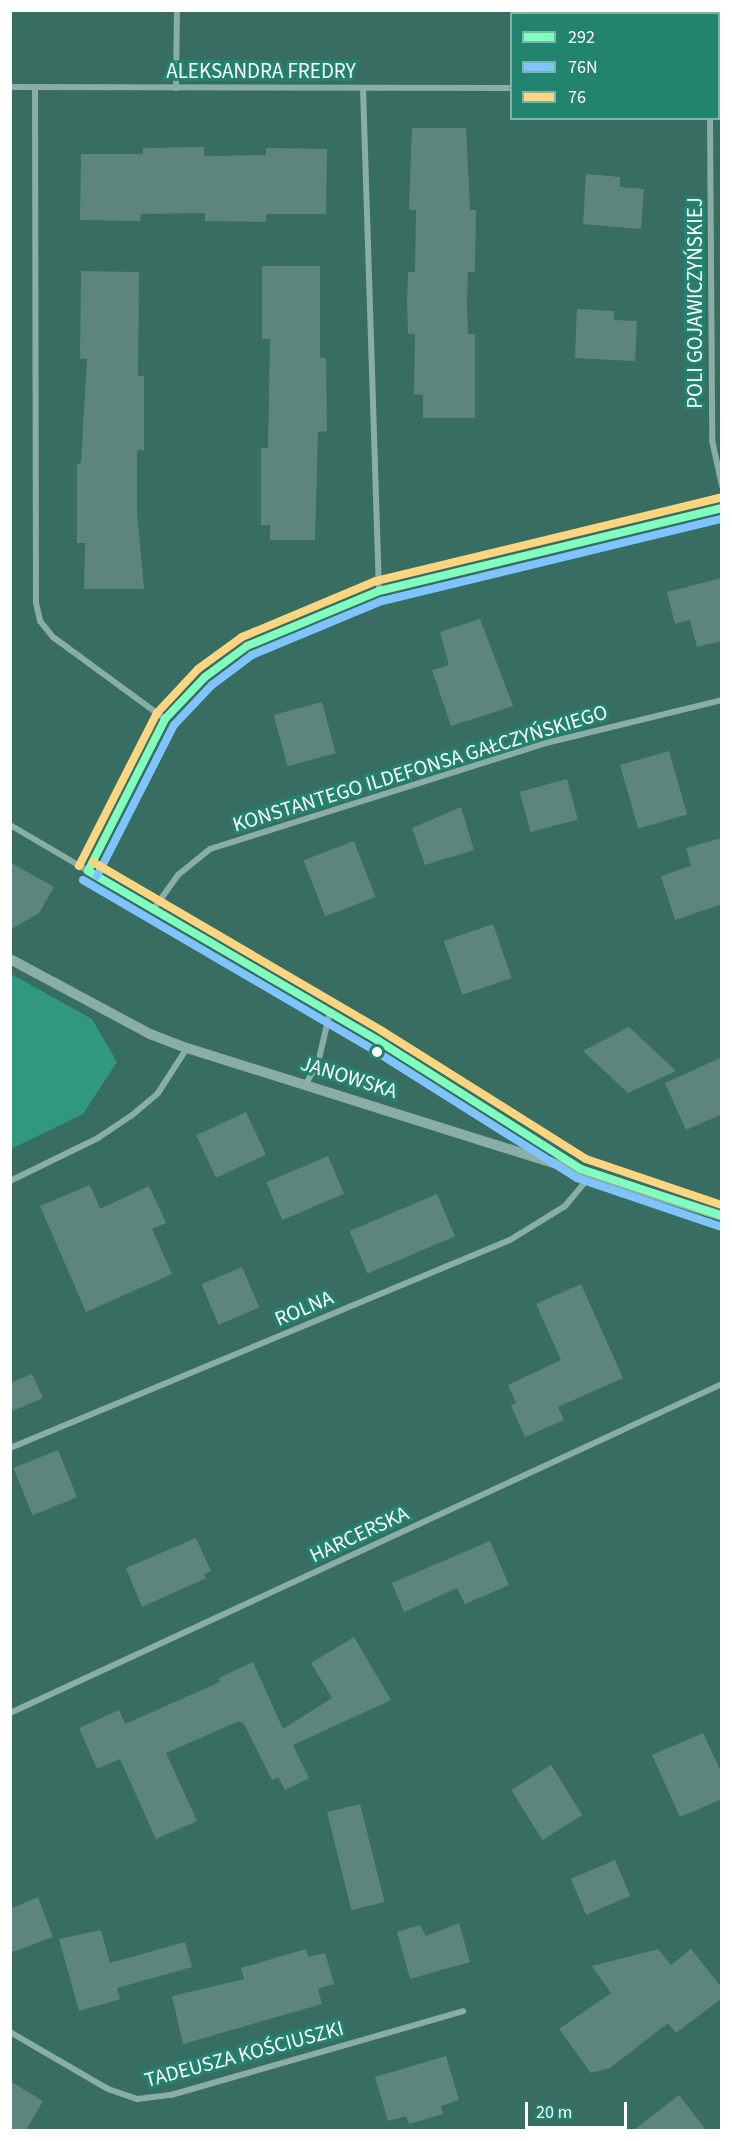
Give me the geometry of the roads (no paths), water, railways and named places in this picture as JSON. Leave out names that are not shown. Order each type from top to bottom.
[{"type":"street","points":[[176,88],[177,10]]},
{"type":"street","name":"ALEKSANDRA FREDRY","points":[[10,87],[510,88]]},
{"type":"street","points":[[35,87],[36,603],[40,621],[53,637],[165,719]]},
{"type":"street","points":[[363,88],[380,591]]},
{"type":"street","name":"POLI GOJAWICZYŃSKIEJ","points":[[710,120],[712,440],[722,486]]},
{"type":"street","points":[[88,871],[165,719],[205,677],[247,646],[380,591],[722,508]]},
{"type":"street","name":"KONSTANTEGO ILDEFONSA GAŁCZYŃSKIEGO","points":[[153,910],[178,875],[210,849],[546,743],[722,700]]},
{"type":"street","points":[[10,825],[330,1012],[581,1169]]},
{"type":"street","name":"JANOWSKA","points":[[10,959],[150,1034],[187,1048],[581,1169],[722,1216]]},
{"type":"street","points":[[305,1085],[318,1063],[330,1012]]},
{"type":"street","points":[[10,1181],[98,1138],[131,1116],[158,1093],[187,1048]]},
{"type":"street","name":"ROLNA","points":[[10,1448],[510,1240],[565,1206],[593,1173]]},
{"type":"street","name":"HARCERSKA","points":[[10,1713],[722,1384]]},
{"type":"street","name":"TADEUSZA KOŚCIUSZKI","points":[[10,2032],[108,2089],[137,2099],[171,2095],[463,2011]]}]
